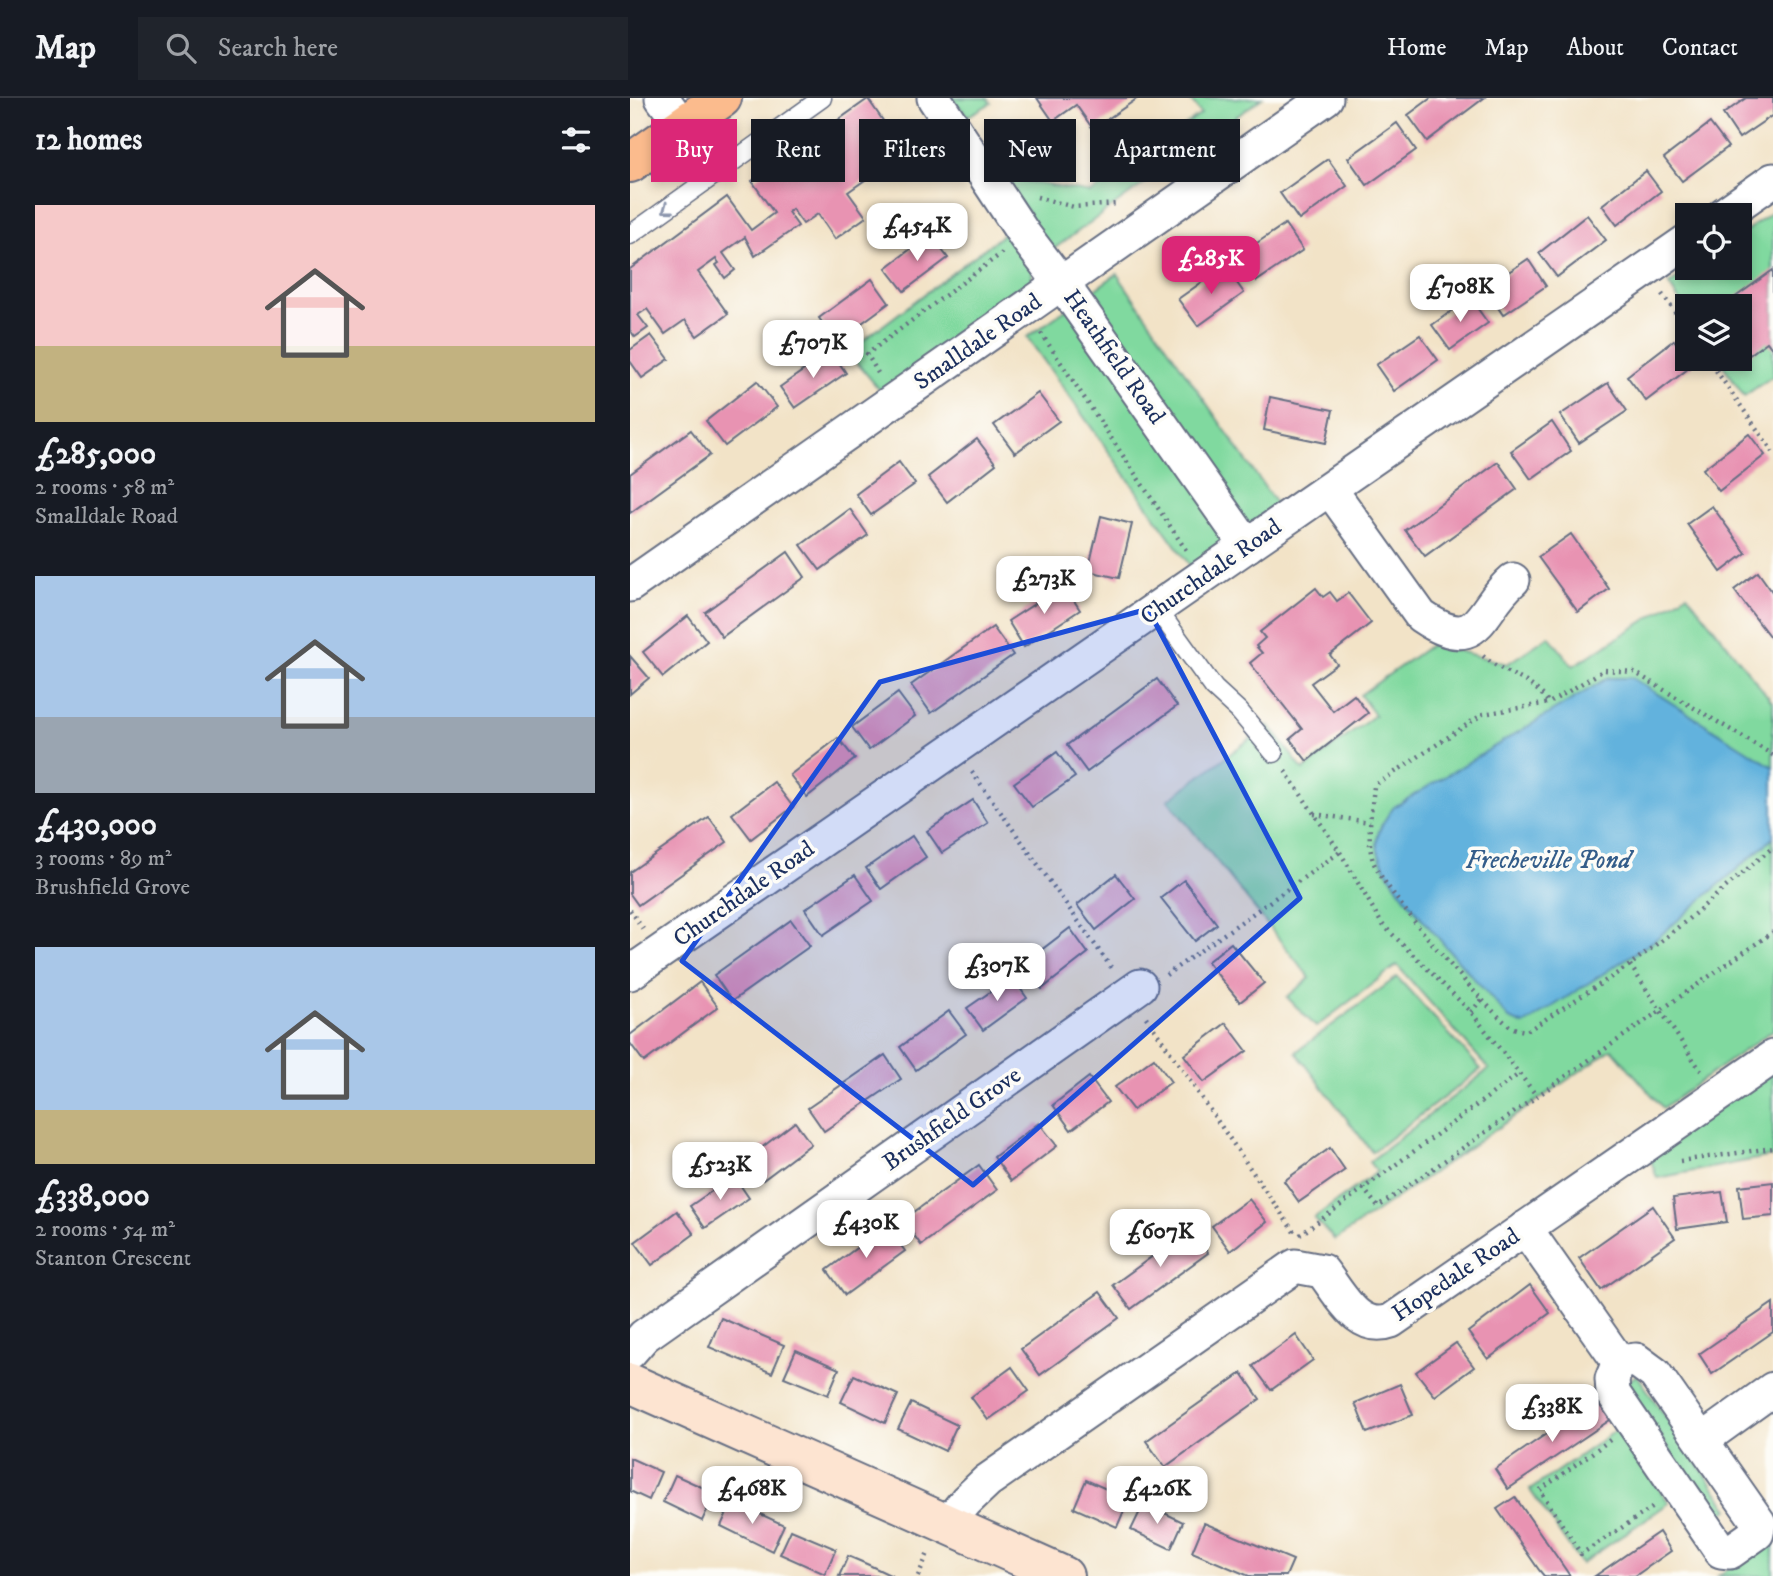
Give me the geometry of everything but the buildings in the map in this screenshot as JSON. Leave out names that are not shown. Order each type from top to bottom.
[{"type":"main road","points":[[630,163],[672,112],[722,98]]},
{"type":"street","name":"Heathfield Road","points":[[934,98],[1025,236],[1062,283],[1247,546]]},
{"type":"street","name":"Smalldale Road","points":[[630,585],[1326,98]]},
{"type":"street","points":[[1740,203],[1773,180]]},
{"type":"street","name":"Churchdale Road","points":[[630,973],[1675,249]]},
{"type":"street","points":[[1330,489],[1421,616],[1437,627],[1459,631],[1474,627],[1485,619],[1493,600],[1513,580]]},
{"type":"street","name":"Brushfield Grove","points":[[630,1352],[644,1336],[1140,986]]},
{"type":"street","name":"Hopedale Road","points":[[947,1524],[987,1481],[1295,1266],[1322,1271],[1363,1322],[1377,1326],[1391,1321],[1773,1057]]},
{"type":"street","points":[[1525,1228],[1619,1362]]},
{"type":"street","points":[[1636,1360],[1655,1374],[1759,1523],[1757,1533],[1730,1552],[1721,1551],[1614,1393],[1612,1379],[1619,1362],[1636,1360]]},
{"type":"street","points":[[630,1383],[1064,1576]]},
{"type":"street","points":[[1702,1440],[1773,1389]]},
{"type":"lane","points":[[630,235],[822,98]]},
{"type":"lane","points":[[1157,609],[1214,688],[1274,753]]},
{"type":"path","points":[[994,186],[1074,207],[1124,203]]},
{"type":"path","points":[[894,400],[867,354],[1025,236]]},
{"type":"path","points":[[1646,270],[1675,312]]},
{"type":"path","points":[[1026,310],[1204,577]]},
{"type":"path","points":[[1716,371],[1773,452]]},
{"type":"path","points":[[1459,631],[1495,666],[1538,687],[1549,703]]},
{"type":"path","points":[[1773,755],[1634,672],[1604,670],[1549,703],[1483,713],[1374,786],[1370,822],[1372,859],[1385,884],[1482,999],[1514,1028],[1527,1031],[1630,965],[1773,846]]},
{"type":"path","points":[[1274,753],[1340,852],[1382,924],[1471,1012],[1536,1095]]},
{"type":"path","points":[[1313,814],[1370,822]]},
{"type":"path","points":[[1140,986],[1166,975],[1340,852]]},
{"type":"path","points":[[1363,1188],[1378,1207],[1536,1095],[1662,1012],[1773,932]]},
{"type":"path","points":[[1630,965],[1717,1096]]},
{"type":"path","points":[[1471,1012],[1482,999]]},
{"type":"path","points":[[1298,1236],[1519,1074]]},
{"type":"path","points":[[1671,1162],[1773,1149]]},
{"type":"path","points":[[1634,1423],[1540,1490],[1580,1554],[1680,1490]]},
{"type":"highlighted area","points":[[1148,609],[1300,898],[973,1185],[682,961],[880,682]]},
{"type":"green space","points":[[951,98],[987,98],[991,103],[968,116]]},
{"type":"green space","points":[[1189,98],[1262,98],[1233,119],[1194,119],[1201,114]]},
{"type":"green space","points":[[1002,182],[1030,182],[1091,193],[1106,182],[1146,182],[1033,264],[1031,287],[883,394],[848,352],[1030,214]]},
{"type":"green space","points":[[1773,212],[1773,376],[1744,396],[1727,371],[1752,371],[1752,294],[1675,294],[1669,285],[1676,280],[1752,280],[1752,227]]},
{"type":"green space","points":[[1117,274],[1277,505],[1191,567],[1027,337]]},
{"type":"green space","points":[[1687,594],[1773,703],[1773,1030],[1663,1108],[1612,1049],[1335,1240],[1314,1218],[1377,1172],[1369,1162],[1489,1069],[1397,965],[1316,1027],[1287,997],[1310,978],[1168,800],[1269,725],[1303,770],[1375,715],[1360,695],[1432,644],[1507,664],[1549,636],[1573,666]]},
{"type":"green space","points":[[1397,977],[1481,1069],[1372,1152],[1296,1052]]},
{"type":"green space","points":[[1773,1070],[1773,1156],[1657,1178],[1649,1155]]},
{"type":"green space","points":[[1637,1375],[1729,1509],[1716,1518],[1624,1384]]},
{"type":"green space","points":[[1618,1429],[1669,1503],[1581,1564],[1530,1490]]},
{"type":"green space","points":[[1773,1538],[1773,1576],[1718,1576]]},
{"type":"water","name":"Frecheville Pond","points":[[1608,678],[1632,678],[1773,767],[1773,838],[1655,940],[1524,1025],[1509,1019],[1416,911],[1385,867],[1378,850],[1379,832],[1394,807]]}]
